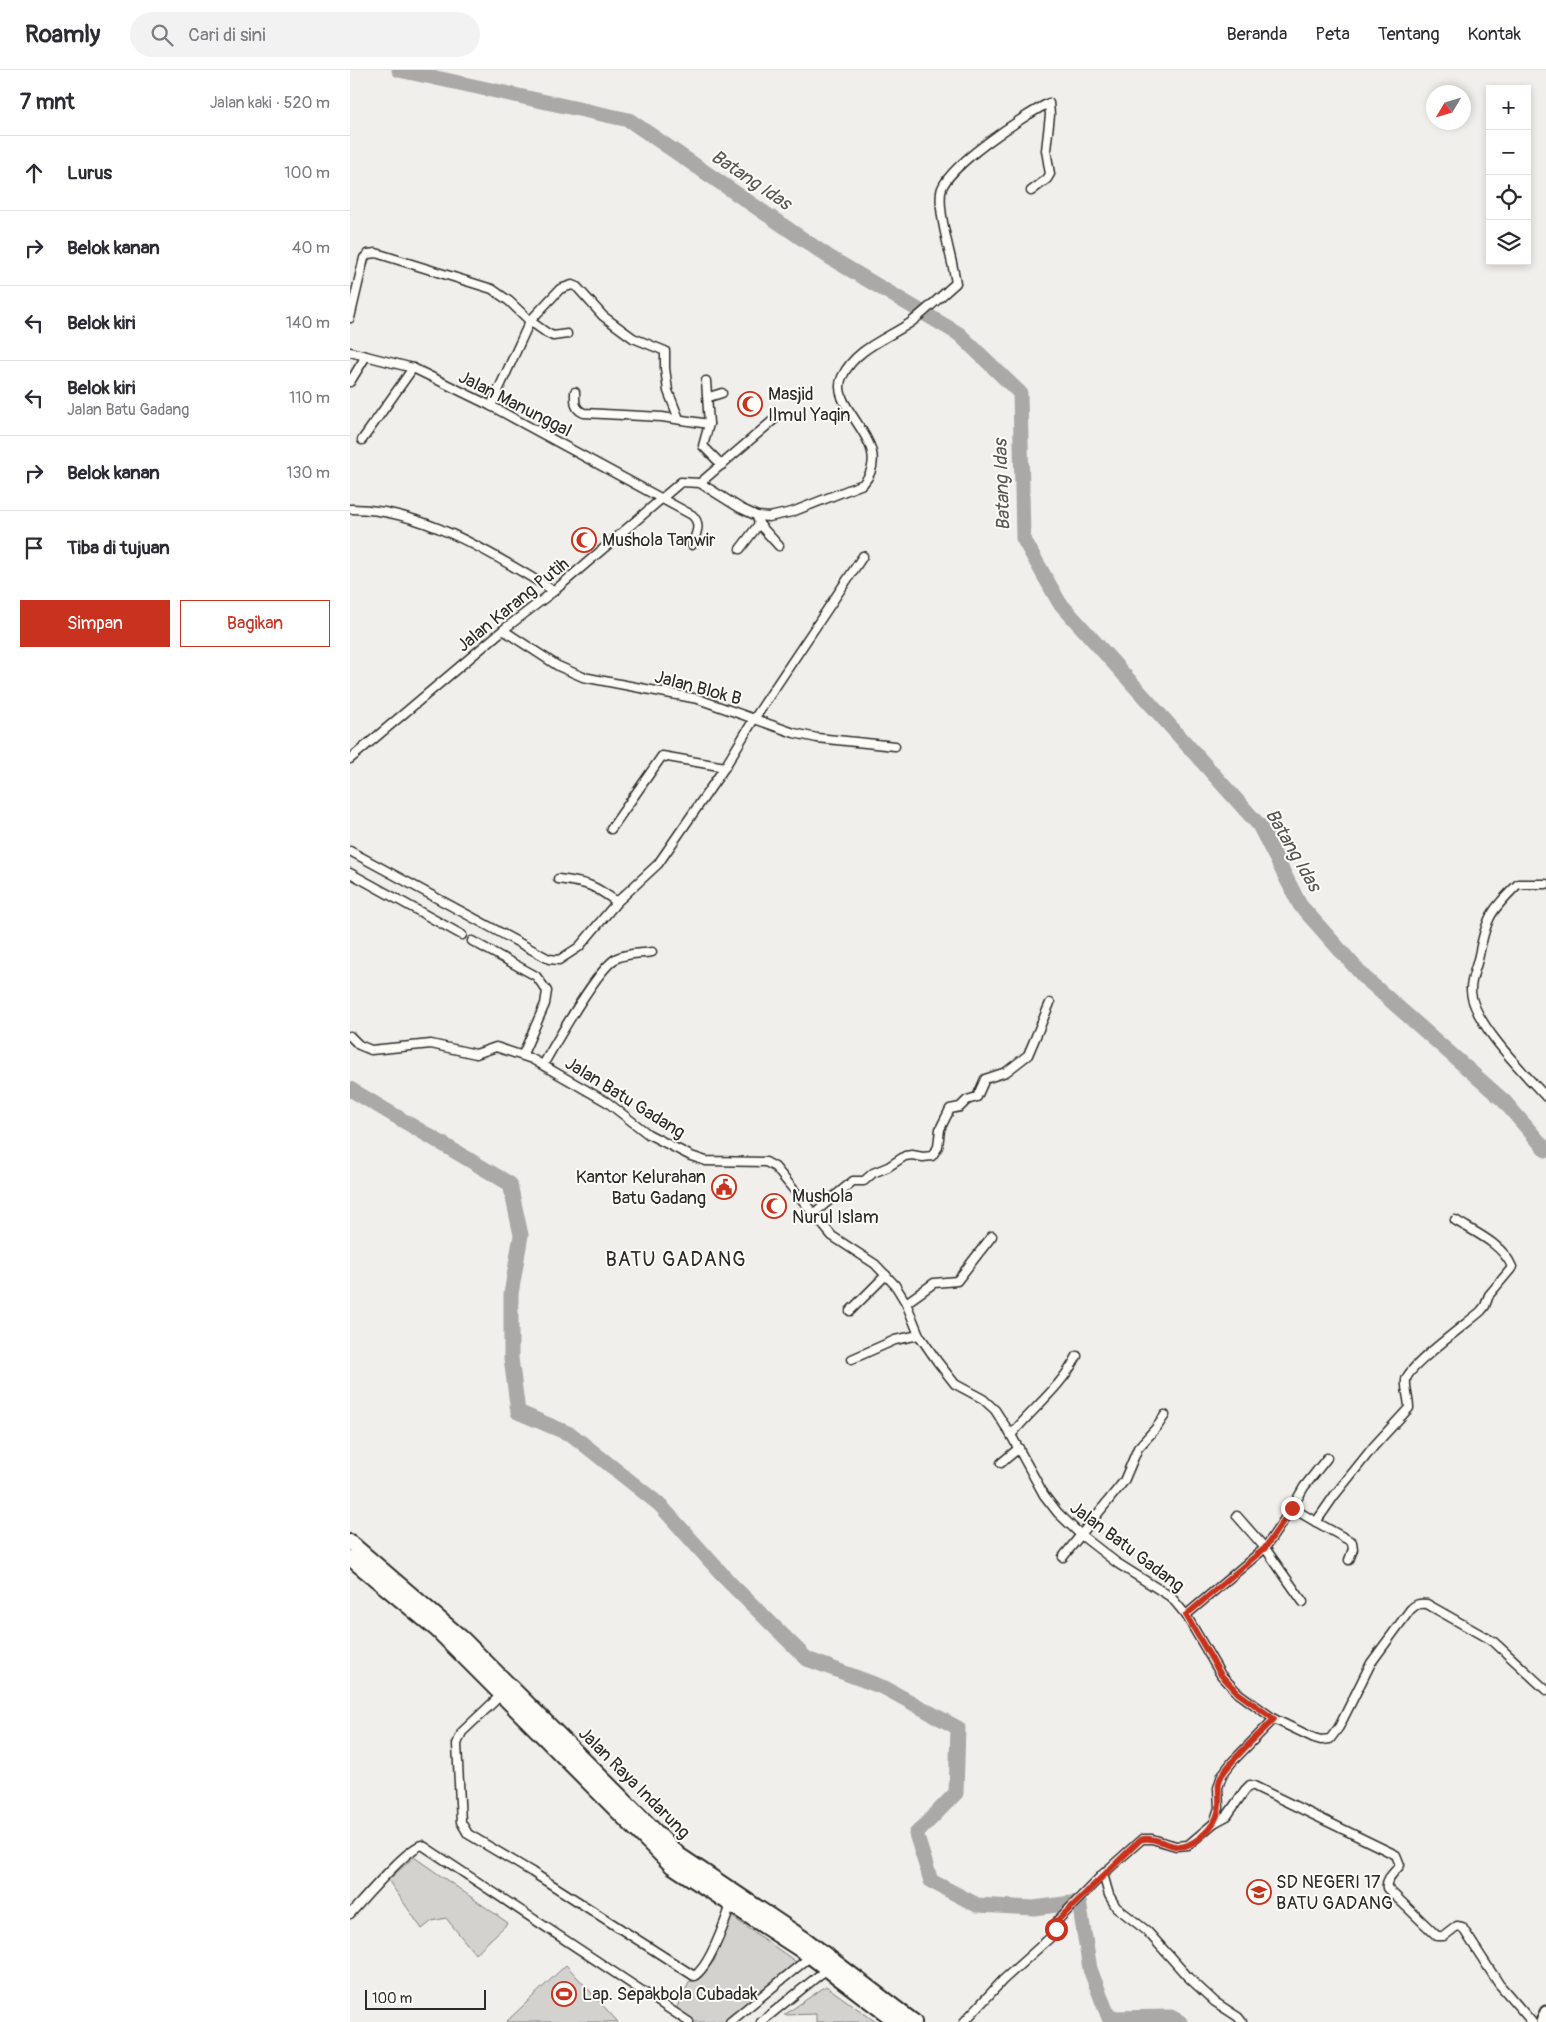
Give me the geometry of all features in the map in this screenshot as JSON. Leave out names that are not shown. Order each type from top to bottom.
[{"type":"highway","name":"Jalan Raya Indarung","points":[[350,1542],[457,1633],[600,1784],[668,1862],[728,1912],[816,1954]]},
{"type":"highway","name":"Jalan Raya Indarung","points":[[350,1558],[436,1629],[501,1695],[679,1855],[831,1965],[914,2022]]},
{"type":"highway","name":"Jalan Raya Indarung","points":[[831,1965],[897,2022]]},
{"type":"street","points":[[740,549],[758,520],[792,512],[863,484],[870,475],[873,460],[867,438],[841,393],[841,380],[849,365],[860,354],[916,317],[956,283],[941,200],[942,188],[948,178],[994,137],[1031,112],[1049,103],[1050,115],[1046,150],[1050,174],[1047,179],[1031,190]]},
{"type":"street","points":[[350,318],[364,258],[368,254],[376,253],[492,289],[553,336],[567,334]]},
{"type":"street","points":[[491,406],[530,320],[560,289],[568,285],[577,287],[603,316],[633,338],[665,351],[668,392],[679,419]]},
{"type":"street","name":"Jalan Manunggal","points":[[350,352],[413,368],[491,406],[696,519],[697,530],[692,545]]},
{"type":"street","points":[[350,382],[366,356]]},
{"type":"street","points":[[362,440],[413,368]]},
{"type":"street","points":[[706,381],[709,397],[710,424],[704,446],[722,465]]},
{"type":"street","points":[[575,392],[575,405],[579,411],[584,413],[679,419],[710,424]]},
{"type":"street","points":[[709,397],[722,393]]},
{"type":"street","points":[[778,417],[700,483],[758,520],[779,546]]},
{"type":"street","name":"Jalan Karang Putih","points":[[350,759],[503,630],[554,591],[681,482],[700,483]]},
{"type":"street","points":[[350,509],[389,512],[430,525],[499,558],[554,591]]},
{"type":"street","points":[[350,851],[555,960],[566,958],[579,947],[617,902],[658,864],[725,767],[754,719],[863,556]]},
{"type":"street","name":"Jalan Blok B","points":[[503,630],[568,672],[636,688],[698,699],[754,719],[817,738],[895,746]]},
{"type":"street","points":[[611,829],[662,756],[725,767]]},
{"type":"street","points":[[350,873],[462,935]]},
{"type":"street","points":[[558,879],[585,882],[617,902]]},
{"type":"street","points":[[1546,884],[1518,884],[1497,905],[1486,925],[1471,989],[1487,1028],[1546,1096]]},
{"type":"street","points":[[472,941],[536,976],[547,991],[546,1004],[523,1054]]},
{"type":"street","points":[[543,1066],[560,1034],[610,963],[624,956],[652,952]]},
{"type":"street","points":[[814,1213],[853,1181],[864,1181],[873,1173],[909,1155],[932,1156],[938,1147],[939,1134],[950,1108],[960,1106],[967,1100],[977,1097],[985,1079],[1006,1072],[1028,1055],[1050,1002]]},
{"type":"street","name":"Jalan Batu Gadang","points":[[350,1036],[358,1045],[371,1050],[431,1044],[476,1054],[496,1047],[523,1054],[607,1102],[648,1134],[691,1156],[706,1161],[760,1161],[770,1164],[781,1172],[837,1241],[864,1256],[886,1275],[901,1293],[919,1335],[947,1376],[955,1384],[988,1402],[995,1410],[1019,1448],[1050,1505],[1081,1535],[1117,1563],[1171,1596],[1186,1615],[1221,1675],[1238,1693],[1274,1719],[1314,1738],[1321,1740],[1330,1739],[1339,1727],[1378,1652],[1410,1610],[1415,1605],[1421,1603],[1427,1604],[1494,1642],[1546,1690]]},
{"type":"street","points":[[1316,1522],[1368,1453],[1409,1408],[1406,1380],[1409,1374],[1420,1361],[1481,1311],[1489,1295],[1512,1267],[1510,1262],[1484,1236],[1455,1220]]},
{"type":"street","points":[[906,1303],[934,1283],[957,1281],[992,1236]]},
{"type":"street","points":[[850,1311],[886,1275]]},
{"type":"street","points":[[852,1359],[895,1340],[919,1335]]},
{"type":"street","points":[[1011,1435],[1029,1413],[1066,1375],[1077,1356]]},
{"type":"street","points":[[1063,1557],[1124,1481],[1138,1448],[1165,1415]]},
{"type":"street","points":[[1001,1464],[1019,1448]]},
{"type":"street","points":[[1186,1615],[1265,1548],[1304,1487],[1327,1458]]},
{"type":"street","points":[[1292,1508],[1352,1542],[1353,1549],[1350,1560]]},
{"type":"street","points":[[1237,1516],[1265,1548],[1303,1602]]},
{"type":"street","points":[[501,1695],[458,1738],[456,1751],[462,1822],[468,1834],[532,1872],[692,1976],[699,1973],[714,1950],[728,1912]]},
{"type":"street","points":[[1214,1823],[1219,1808],[1218,1788],[1222,1775],[1232,1762],[1274,1719]]},
{"type":"street","points":[[964,2022],[1003,1980],[1052,1936],[1055,1932],[1055,1924],[1092,1884],[1142,1839],[1184,1847],[1194,1841],[1214,1823],[1227,1816],[1245,1790],[1251,1785],[1396,1855],[1400,1865],[1388,1880],[1387,1888],[1437,1936],[1444,1936],[1457,1926],[1462,1926],[1503,1988],[1532,2022]]},
{"type":"street","points":[[350,1914],[415,1847],[422,1845],[689,2022]]},
{"type":"street","points":[[1104,1874],[1109,1895],[1116,1907],[1147,1931],[1188,1976],[1215,2002],[1238,2017],[1242,2022]]},
{"type":"street","points":[[730,2022],[816,1954]]},
{"type":"street","points":[[761,2022],[831,1965]]},
{"type":"street","points":[[1542,2022],[1546,2012]]},
{"type":"shaded area","points":[[414,1857],[508,1923],[475,1954],[446,1918],[432,1921],[422,1929],[388,1880]]},
{"type":"shaded area","points":[[731,1916],[802,1966],[732,2022],[694,2022],[676,2009],[690,1981],[698,1980],[714,1961]]},
{"type":"shaded area","name":"Lap. Sepakbola Cubadak","points":[[566,1965],[618,2022],[506,2022]]},
{"type":"shaded area","points":[[826,1986],[876,2022],[816,2022],[816,2014],[784,2015]]},
{"type":"waterway","name":"Batang Idas","points":[[399,70],[629,120],[829,257],[959,334],[1020,393],[1023,538],[1059,602],[1259,825],[1300,905],[1364,977],[1504,1101],[1546,1150]]},
{"type":"waterway","points":[[350,1089],[510,1184],[521,1235],[511,1294],[511,1358],[518,1412],[572,1435],[660,1505],[730,1583],[807,1659],[885,1688],[958,1728],[956,1793],[916,1834],[931,1881],[977,1905],[1034,1908],[1079,1902],[1090,1969],[1109,2018],[1171,2017],[1180,2022]]},
{"type":"place","name":"Masjid Ilmul Yaqin","points":[[750,404]]},
{"type":"place","name":"Mushola Tanwir","points":[[584,540]]},
{"type":"place","name":"Kantor Kelurahan Batu Gadang","points":[[724,1187]]},
{"type":"place","name":"Mushola Nurul Islam","points":[[774,1206]]},
{"type":"place","name":"SD NEGERI 17 BATU GADANG","points":[[1259,1892]]},
{"type":"place","name":"Lap. Sepakbola Cubadak","points":[[564,1994]]},
{"type":"district","name":"BATU GADANG","points":[[676,1259]]},
{"type":"route","points":[[1056,1929],[1055,1924],[1058,1920],[1092,1884],[1140,1840],[1147,1838],[1184,1847],[1202,1835],[1214,1823],[1219,1808],[1218,1788],[1222,1775],[1232,1762],[1274,1719],[1247,1701],[1221,1675],[1186,1615],[1265,1548],[1292,1508]]}]
